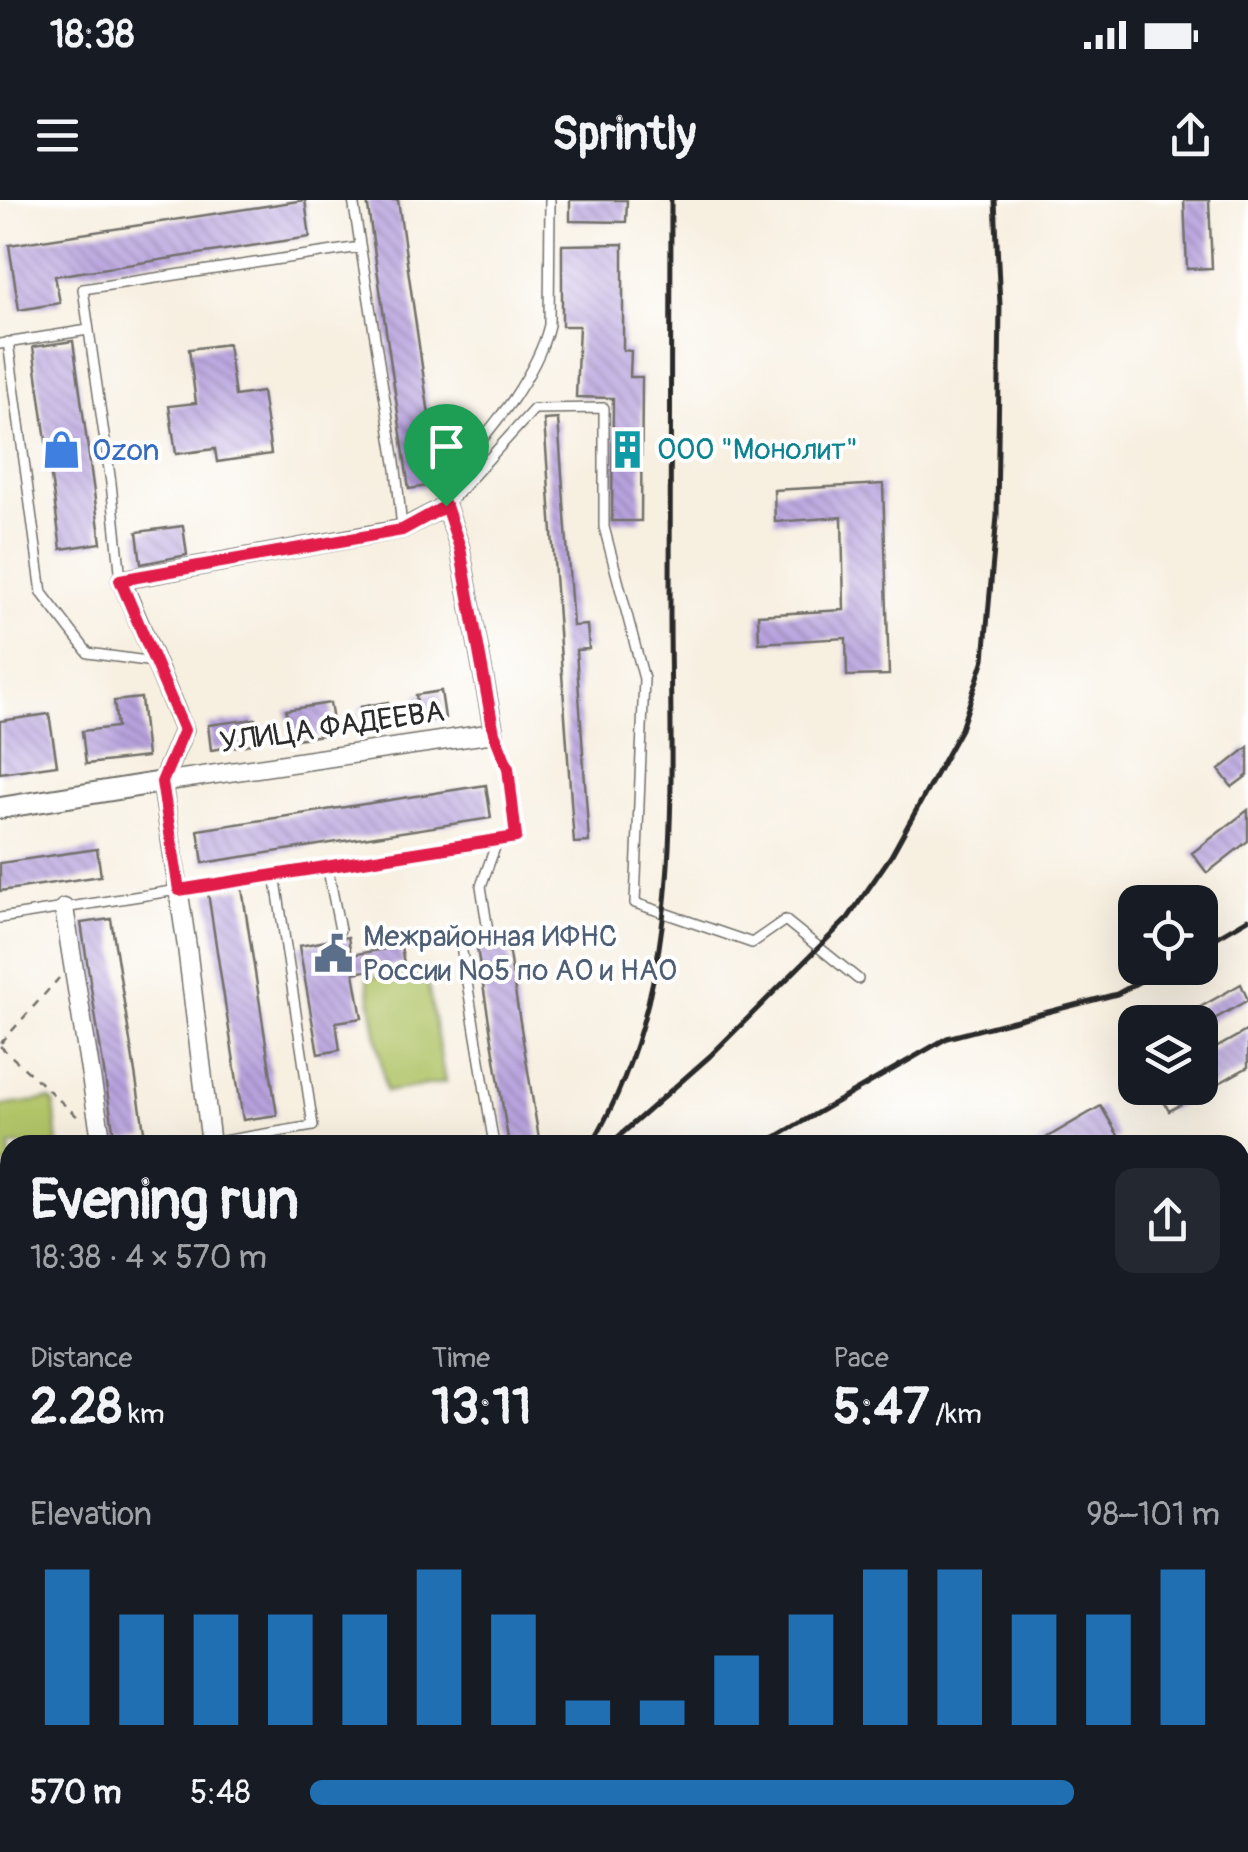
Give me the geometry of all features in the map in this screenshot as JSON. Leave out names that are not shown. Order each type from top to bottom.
[{"type":"street","points":[[210,1135],[162,782],[184,730],[120,580],[402,530],[446,506],[460,548],[494,733]]},
{"type":"street","name":"УЛИЦА ФАДЕЕВА","points":[[0,808],[494,733]]},
{"type":"street","points":[[64,908],[100,1135]]},
{"type":"lane","points":[[353,200],[396,469],[402,530]]},
{"type":"lane","points":[[461,490],[464,465],[514,397],[544,345],[549,325],[550,200]]},
{"type":"lane","points":[[120,580],[111,483],[83,288],[360,246]]},
{"type":"lane","points":[[88,330],[4,343],[42,593],[88,652],[154,662]]},
{"type":"lane","points":[[446,506],[534,408],[604,408],[604,527],[644,679],[635,903],[752,944],[785,920],[858,979]]},
{"type":"lane","points":[[0,918],[516,837],[508,768],[494,733]]},
{"type":"lane","points":[[492,1135],[461,946],[488,932],[482,886],[498,840]]},
{"type":"lane","points":[[327,865],[340,930]]},
{"type":"lane","points":[[262,1135],[313,1126],[274,874]]},
{"type":"path","points":[[73,962],[0,1045],[95,1135]]},
{"type":"green space","points":[[425,968],[445,1082],[386,1092],[367,978]]},
{"type":"green space","points":[[49,1099],[54,1103],[57,1135],[0,1135],[0,1106]]},
{"type":"building","points":[[305,200],[310,237],[55,276],[60,303],[19,310],[9,245]]},
{"type":"building","points":[[367,200],[398,200],[439,484],[409,489]]},
{"type":"building","points":[[570,200],[627,200],[626,222],[570,221]]},
{"type":"building","points":[[1184,200],[1209,200],[1212,268],[1187,269]]},
{"type":"building","points":[[623,244],[623,350],[631,351],[630,377],[642,377],[641,521],[612,521],[613,398],[576,397],[579,326],[562,326],[562,245]]},
{"type":"building","points":[[73,341],[101,543],[61,549],[33,347]]},
{"type":"building","points":[[228,344],[235,396],[262,392],[271,454],[217,462],[215,449],[176,454],[169,406],[196,403],[189,349]]},
{"type":"building","points":[[558,419],[573,626],[587,625],[589,649],[576,650],[589,842],[574,843],[544,420]]},
{"type":"building","points":[[883,484],[889,675],[847,676],[846,638],[759,643],[758,615],[844,610],[842,517],[775,522],[774,490]]},
{"type":"building","points":[[183,526],[187,555],[141,564],[137,532]]},
{"type":"building","points":[[441,691],[445,718],[420,722],[416,695]]},
{"type":"building","points":[[141,698],[147,757],[86,764],[82,731],[117,727],[114,701]]},
{"type":"building","points":[[388,702],[392,726],[364,731],[360,707]]},
{"type":"building","points":[[330,703],[335,733],[290,740],[286,710]]},
{"type":"building","points":[[49,714],[57,765],[0,773],[0,721]]},
{"type":"building","points":[[255,719],[259,743],[211,750],[208,725]]},
{"type":"building","points":[[1248,747],[1248,775],[1232,787],[1219,770]]},
{"type":"building","points":[[486,785],[491,818],[203,863],[198,830]]},
{"type":"building","points":[[1248,810],[1248,841],[1207,873],[1192,853]]},
{"type":"building","points":[[97,849],[101,876],[0,891],[0,863]]},
{"type":"building","points":[[242,888],[277,1115],[243,1120],[208,893]]},
{"type":"building","points":[[111,919],[145,1135],[114,1135],[81,923]]},
{"type":"building","points":[[348,937],[351,955],[401,946],[404,964],[354,973],[362,1018],[336,1022],[340,1050],[318,1054],[299,946]]},
{"type":"building","points":[[507,942],[538,1135],[507,1135],[477,948]]},
{"type":"building","points":[[1241,984],[1248,1000],[1218,1017],[1218,1005],[1204,1005]]},
{"type":"building","points":[[1248,1030],[1248,1067],[1218,1084],[1218,1047]]},
{"type":"building","points":[[1101,1106],[1118,1135],[1051,1135]]},
{"type":"railway","points":[[596,1135],[622,1084],[644,1020],[658,953],[666,885],[671,747],[671,200]]},
{"type":"railway","points":[[620,1135],[710,1056],[848,918],[891,856],[961,729],[984,659],[997,516],[1000,305],[995,200]]},
{"type":"railway","points":[[1218,936],[1248,919]]},
{"type":"railway","points":[[779,1135],[947,1038],[1117,994],[1133,985]]},
{"type":"place","name":"ООО \"Монолит\"","points":[[627,449]]},
{"type":"place","name":"Ozon","points":[[62,450]]},
{"type":"place","name":"Межрайонная ИФНС России №5 по АО и НАО","points":[[333,953]]},
{"type":"route","points":[[446,506],[460,548],[494,733],[508,768],[516,837],[179,890],[162,782],[184,730],[120,580],[402,530],[446,506]]}]
